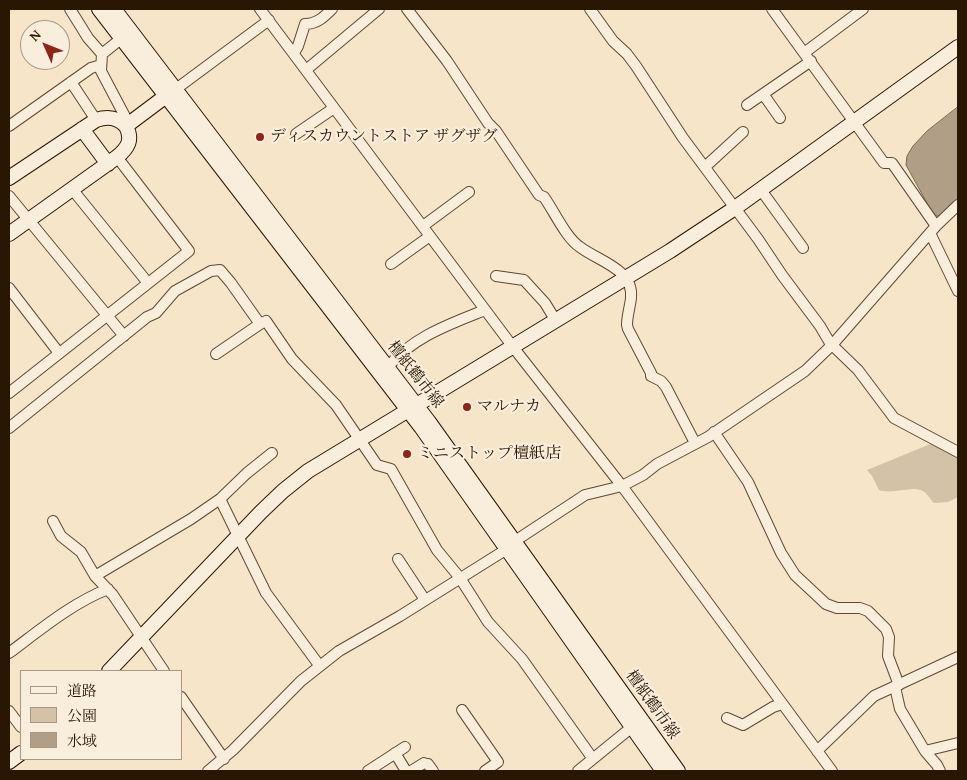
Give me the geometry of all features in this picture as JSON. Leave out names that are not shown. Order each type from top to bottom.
[{"type":"main road","name":"檀紙鶴市線","points":[[99,9],[171,93],[387,368],[412,408],[420,427],[511,545],[678,771]]},
{"type":"main road","name":"檀紙鶴市線","points":[[114,9],[171,93],[412,408]]},
{"type":"main road","points":[[110,670],[261,512],[308,471],[670,252],[761,190],[958,46]]},
{"type":"main road","points":[[128,125],[171,93]]},
{"type":"main road","points":[[9,178],[96,120],[104,117],[113,117],[128,125],[129,143],[127,149],[113,161],[9,234]]},
{"type":"main road","points":[[82,129],[113,161]]},
{"type":"main road","name":"檀紙鶴市線","points":[[511,545],[663,771]]},
{"type":"main road","points":[[9,762],[20,754]]},
{"type":"street","points":[[70,9],[88,38],[102,54]]},
{"type":"street","points":[[260,9],[513,347],[622,486],[832,771]]},
{"type":"street","points":[[294,54],[305,24],[313,23],[332,9]]},
{"type":"street","points":[[306,70],[379,9]]},
{"type":"street","points":[[407,9],[447,61],[488,123],[544,197],[572,240],[579,247],[622,272],[631,289],[627,318],[628,329],[652,376],[661,381],[666,387],[695,443]]},
{"type":"street","points":[[590,9],[612,41],[627,54],[636,66],[683,138],[706,166],[782,276],[820,326],[832,346],[858,370],[894,418],[958,452]]},
{"type":"street","points":[[772,9],[884,163],[892,163],[933,230],[958,291]]},
{"type":"street","points":[[804,52],[863,9]]},
{"type":"street","points":[[171,93],[269,20]]},
{"type":"street","points":[[122,38],[102,54],[101,65],[104,77],[128,125]]},
{"type":"street","points":[[747,105],[811,62]]},
{"type":"street","points":[[9,126],[91,68],[101,65]]},
{"type":"street","points":[[71,82],[96,120]]},
{"type":"street","points":[[763,94],[780,118]]},
{"type":"street","points":[[296,134],[334,108]]},
{"type":"street","points":[[706,166],[744,132]]},
{"type":"street","points":[[9,393],[189,251],[113,161]]},
{"type":"street","points":[[72,189],[148,283]]},
{"type":"street","points":[[761,190],[803,248]]},
{"type":"street","points":[[423,226],[469,192]]},
{"type":"street","points":[[9,196],[124,336]]},
{"type":"street","points":[[208,771],[222,761],[301,681],[339,651],[400,616],[460,578],[585,495],[622,486],[643,475],[657,464],[714,432],[805,371],[832,346],[933,230],[958,205]]},
{"type":"street","points":[[391,264],[430,236]]},
{"type":"street","points":[[9,428],[147,317],[156,313],[175,292],[211,271],[220,270],[260,324]]},
{"type":"street","points":[[496,276],[524,280],[545,303],[556,321]]},
{"type":"street","points":[[9,288],[59,353]]},
{"type":"street","points":[[387,368],[394,360],[428,334],[485,310]]},
{"type":"street","points":[[216,354],[266,321],[292,359],[336,405],[378,465],[391,469],[437,550],[460,578],[488,622],[522,659],[593,759]]},
{"type":"street","points":[[714,432],[748,482],[781,553],[795,575],[826,604],[837,608],[860,608],[868,611],[886,629],[889,637],[888,656],[897,686],[900,709],[925,751],[940,771]]},
{"type":"street","points":[[95,576],[165,535],[220,499],[247,473],[272,453]]},
{"type":"street","points":[[220,499],[266,593],[320,665]]},
{"type":"street","points":[[53,521],[61,536],[82,552],[95,576],[130,620],[163,670]]},
{"type":"street","points":[[398,559],[425,600]]},
{"type":"street","points":[[9,653],[46,625],[89,598],[108,590]]},
{"type":"street","points":[[817,751],[874,696],[958,657]]},
{"type":"street","points":[[182,699],[227,771]]},
{"type":"street","points":[[727,718],[743,725],[773,707],[782,704]]},
{"type":"street","points":[[462,710],[498,762],[485,771]]},
{"type":"street","points":[[9,711],[20,726]]},
{"type":"street","points":[[578,771],[632,727]]},
{"type":"street","points":[[925,751],[958,744]]},
{"type":"street","points":[[368,771],[405,747]]},
{"type":"street","points":[[396,753],[406,771]]},
{"type":"street","points":[[411,771],[428,766]]},
{"type":"green space","points":[[933,443],[958,456],[958,497],[948,502],[934,503],[924,492],[918,489],[879,490],[867,470]]},
{"type":"water","points":[[958,107],[958,200],[941,216],[937,216],[933,214],[906,165],[907,156],[913,146],[927,131]]},
{"type":"place","name":"ディスカウントストア ザグザグ","points":[[260,137]]},
{"type":"place","name":"マルナカ","points":[[467,407]]},
{"type":"place","name":"ミニストップ檀紙店","points":[[407,454]]}]
